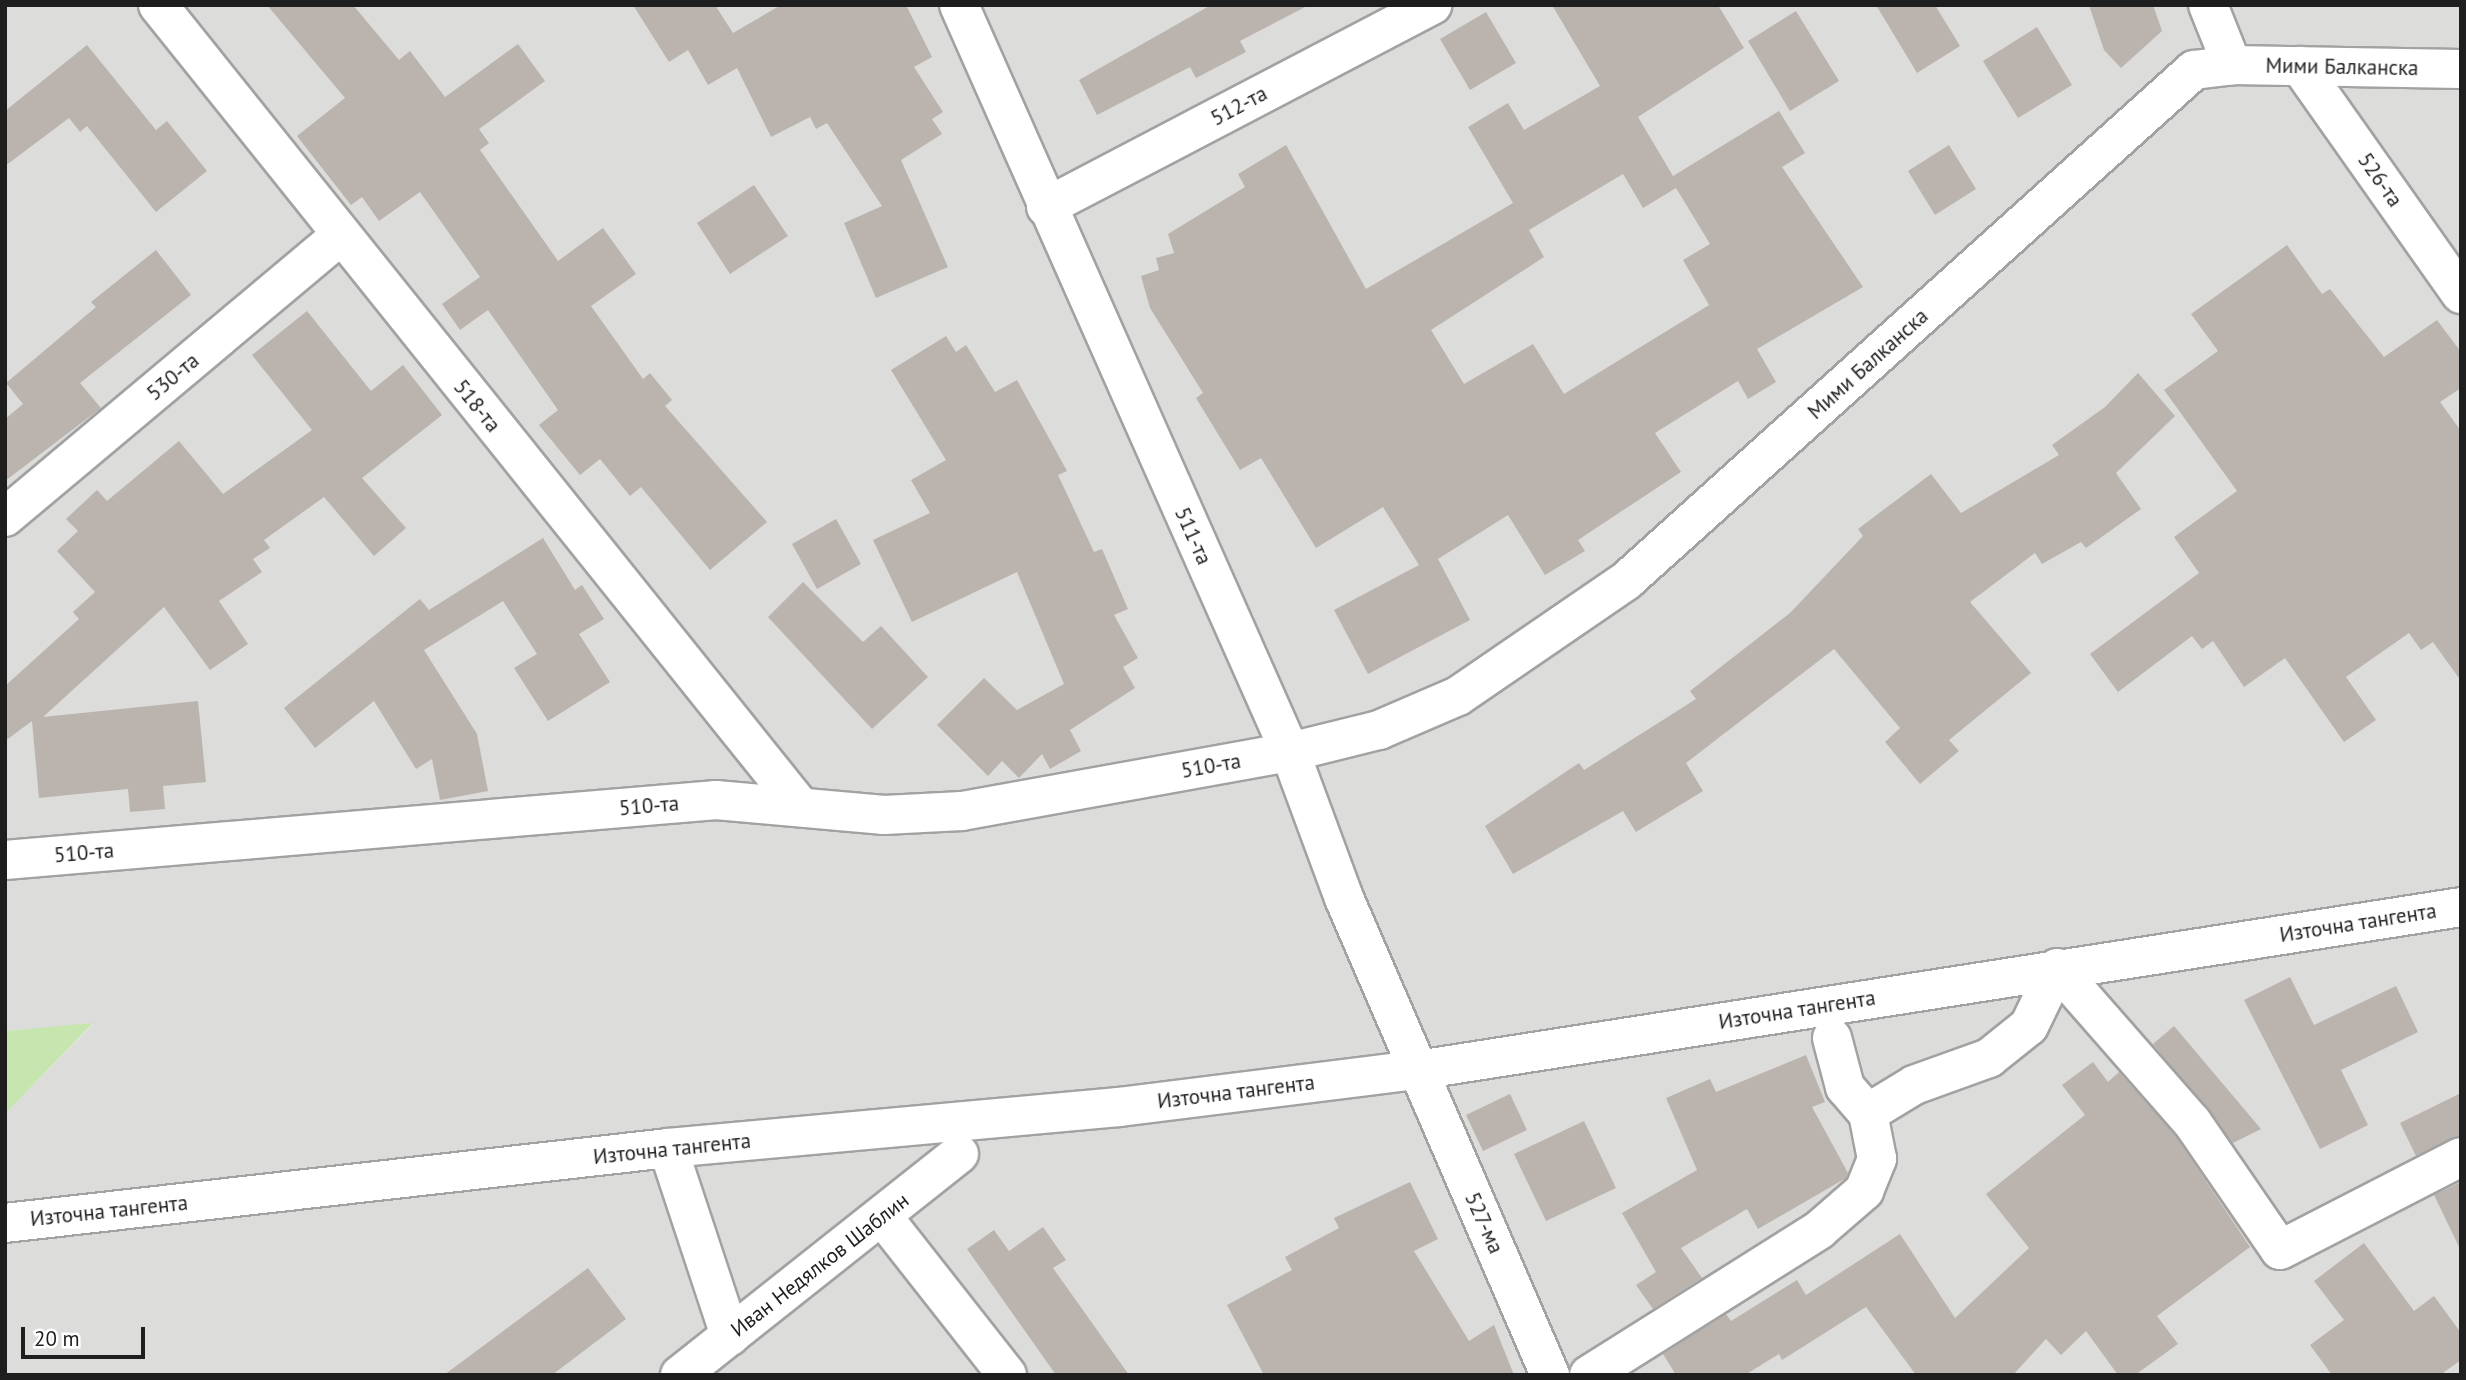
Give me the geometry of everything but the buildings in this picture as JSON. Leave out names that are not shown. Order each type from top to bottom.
[{"type":"street","name":"518-та","points":[[158,5],[340,236],[799,805]]},
{"type":"street","name":"511-та","points":[[959,5],[1046,207],[1290,752],[1344,898],[1418,1070]]},
{"type":"street","name":"512-та","points":[[1046,207],[1432,5]]},
{"type":"street","points":[[2208,5],[2231,65]]},
{"type":"street","name":"Мими Балканска","points":[[1290,752],[1379,730],[1458,696],[1626,582],[2194,70],[2231,65],[2461,69]]},
{"type":"street","name":"526-та","points":[[2300,66],[2461,294]]},
{"type":"street","name":"530-та","points":[[5,517],[340,236]]},
{"type":"street","name":"510-та","points":[[5,860],[716,800],[799,805],[884,815],[962,811],[1290,752]]},
{"type":"street","name":"Източна тангента","points":[[5,1223],[668,1148],[1119,1107],[1418,1070],[2057,968],[2461,907]]},
{"type":"street","points":[[1868,1113],[1914,1086],[1989,1058],[2029,1026],[2057,968],[2192,1122],[2280,1250],[2461,1157]]},
{"type":"street","points":[[1589,1375],[1819,1230],[1864,1191],[1877,1159],[1868,1113],[1845,1087],[1832,1038]]},
{"type":"street","name":"527-ма","points":[[1418,1070],[1550,1375]]},
{"type":"street","points":[[668,1148],[730,1336]]},
{"type":"street","name":"Иван Недялков Шаблин","points":[[680,1375],[959,1154]]},
{"type":"street","points":[[883,1216],[1007,1375]]},
{"type":"shaded area","points":[[5,5],[2461,5],[2461,1375],[5,1375],[5,1114],[93,1024],[5,1031]]},
{"type":"green space","points":[[93,1023],[5,1114],[5,1031]]}]
